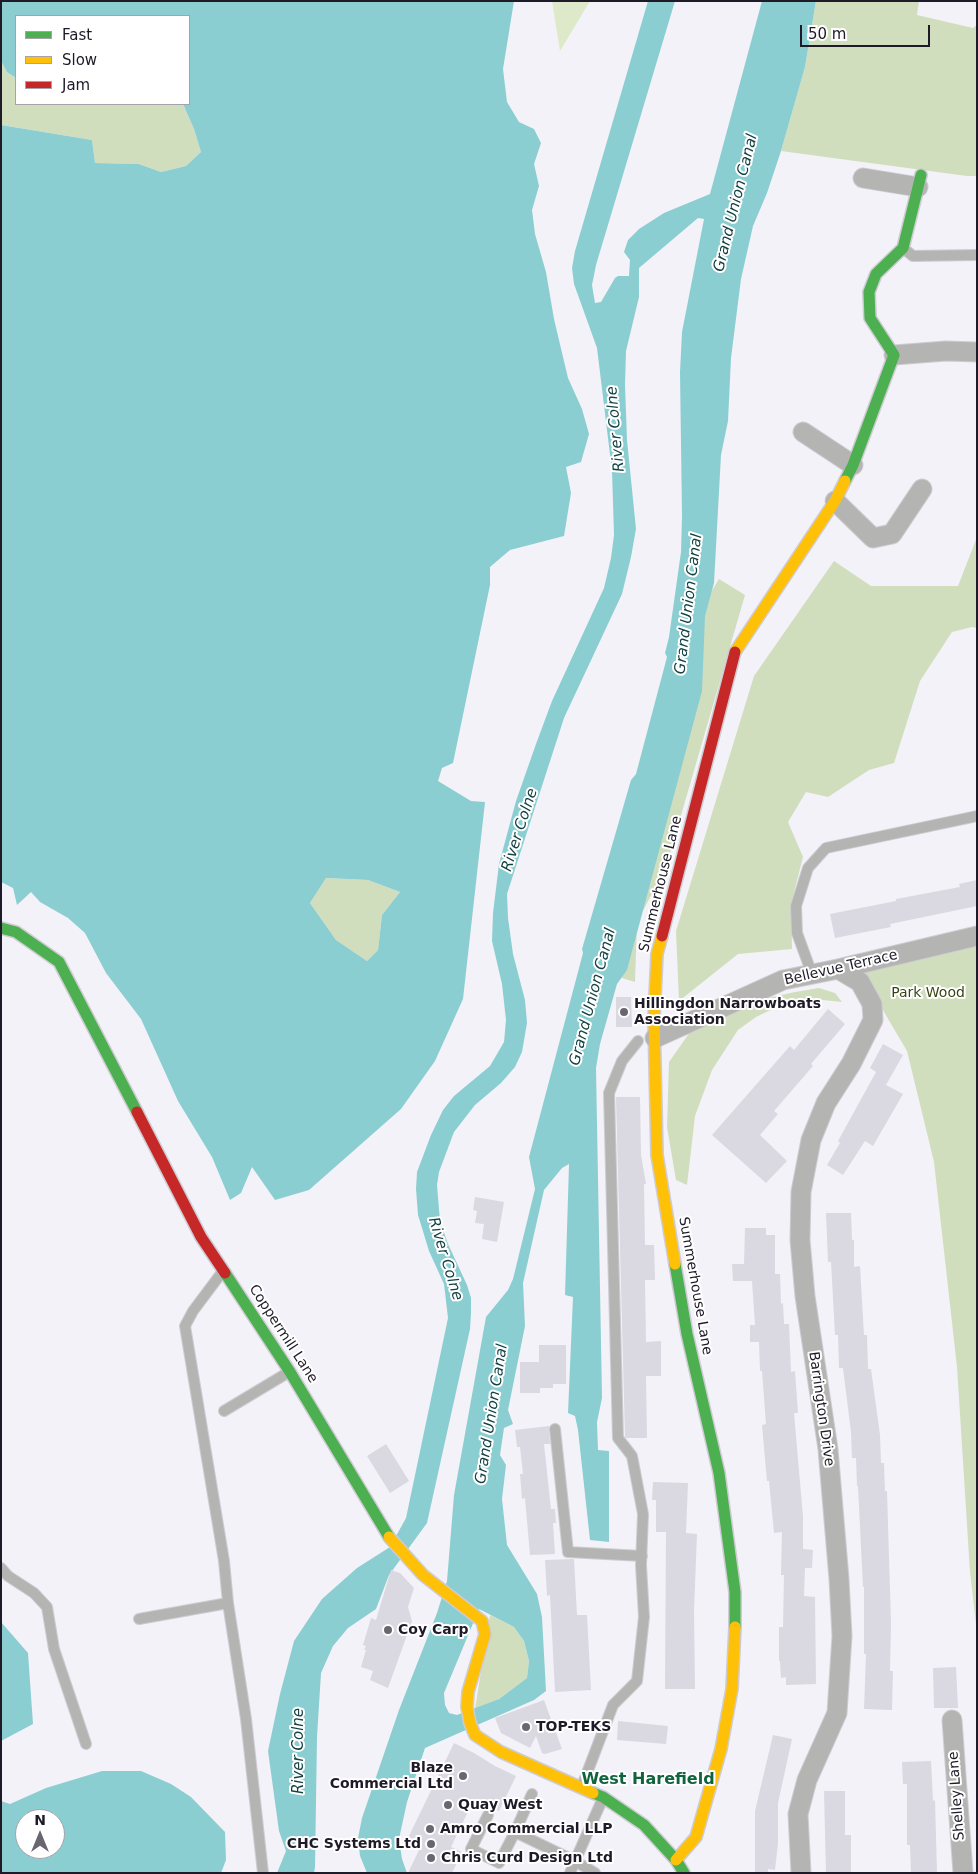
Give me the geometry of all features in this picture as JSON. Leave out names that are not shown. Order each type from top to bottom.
[{"type":"street","points":[[863,178],[919,181],[903,248],[876,274],[869,292],[870,318],[894,355],[946,351],[977,352]]},
{"type":"street","name":"Summerhouse Lane","points":[[676,1860],[696,1837],[721,1749],[732,1689],[735,1641],[735,1592],[720,1473],[687,1334],[657,1155],[646,1040],[657,954],[734,653],[835,501],[854,465],[894,355]]},
{"type":"street","points":[[803,432],[854,465]]},
{"type":"street","points":[[835,501],[873,538],[892,534],[922,488]]},
{"type":"street","name":"Coppermill Lane","points":[[1,928],[16,932],[58,962],[201,1237],[290,1372],[390,1538],[431,1581],[482,1622],[485,1634],[468,1692],[468,1710],[475,1736],[501,1752],[603,1797],[644,1824],[676,1860],[684,1873]]},
{"type":"street","name":"Bellevue Terrace","points":[[646,1040],[782,980],[838,969],[977,936]]},
{"type":"street","name":"Barrington Drive","points":[[801,1873],[798,1814],[807,1780],[837,1712],[842,1636],[828,1449],[805,1296],[800,1240],[801,1192],[810,1140],[826,1103],[851,1064],[873,1020],[872,1004],[860,982],[838,969]]},
{"type":"street","name":"Shelley Lane","points":[[952,1720],[963,1873]]},
{"type":"lane","points":[[903,248],[912,256],[977,255]]},
{"type":"lane","points":[[812,974],[797,933],[796,906],[808,868],[826,848],[977,816]]},
{"type":"lane","points":[[581,1787],[613,1705],[638,1681],[644,1617],[643,1514],[632,1456],[618,1438],[610,1093],[622,1061],[646,1040]]},
{"type":"lane","points":[[224,1271],[193,1311],[185,1326],[224,1561],[228,1603],[246,1719],[263,1873]]},
{"type":"lane","points":[[224,1410],[290,1372]]},
{"type":"lane","points":[[556,1429],[568,1552],[642,1556]]},
{"type":"lane","points":[[1,1568],[8,1576],[34,1593],[47,1607],[54,1649],[86,1744]]},
{"type":"lane","points":[[139,1619],[228,1603]]},
{"type":"lane","points":[[488,1815],[471,1849],[499,1863],[532,1794]]},
{"type":"lane","points":[[570,1873],[603,1797]]},
{"type":"lane","points":[[515,1832],[596,1873]]},
{"type":"green space","points":[[552,1],[590,1],[560,51]]},
{"type":"green space","points":[[816,1],[919,1],[917,15],[973,28],[977,25],[977,176],[781,151],[805,67]]},
{"type":"green space","points":[[1,61],[7,72],[15,77],[15,105],[183,105],[201,152],[186,166],[161,172],[139,164],[95,163],[92,140],[1,125]]},
{"type":"green space","points":[[977,537],[977,628],[972,627],[952,632],[920,681],[894,763],[869,770],[828,797],[806,792],[788,822],[803,857],[791,904],[792,949],[738,954],[679,1001],[676,931],[754,676],[834,561],[871,586],[958,586]]},
{"type":"green space","points":[[719,579],[745,595],[666,867],[637,922],[635,982],[622,978],[615,906],[692,623]]},
{"type":"green space","points":[[326,878],[368,880],[400,892],[382,915],[378,950],[367,961],[336,940],[310,903]]},
{"type":"green space","name":"Park Wood","points":[[977,930],[977,1633],[970,1572],[957,1367],[934,1162],[907,1051],[854,961]]},
{"type":"green space","points":[[819,988],[835,993],[842,1002],[813,999],[777,1007],[756,1017],[738,1030],[712,1070],[695,1116],[687,1185],[676,1180],[667,1127],[669,1062],[690,1032],[763,999]]},
{"type":"green space","points":[[490,1615],[514,1627],[524,1641],[529,1661],[527,1678],[499,1699],[475,1709]]},
{"type":"water","points":[[2,1],[514,1],[503,69],[507,102],[519,122],[534,129],[541,143],[534,164],[539,186],[532,210],[535,234],[546,272],[554,319],[568,378],[582,409],[589,434],[581,462],[566,467],[571,493],[564,536],[510,550],[490,567],[490,585],[453,763],[442,768],[438,781],[471,801],[485,802],[463,999],[435,1061],[401,1109],[309,1190],[275,1200],[252,1167],[241,1193],[230,1200],[212,1157],[178,1101],[141,1019],[106,973],[85,933],[68,918],[40,902],[31,892],[17,905],[13,888],[1,882],[1,125],[92,140],[95,163],[139,164],[161,172],[186,166],[201,152],[183,105],[190,105],[190,15],[15,15],[15,77],[7,72],[1,61]],"holes":[[[326,878],[368,880],[400,892],[382,915],[378,950],[367,961],[336,940],[310,903]]]},
{"type":"water","points":[[648,1],[675,1],[596,265],[592,285],[595,303],[601,302],[615,278],[618,276],[629,276],[630,260],[624,252],[628,240],[639,229],[664,213],[710,194],[762,1],[816,1],[805,67],[781,151],[767,193],[753,226],[741,279],[731,358],[728,421],[721,455],[714,583],[705,616],[702,691],[627,970],[617,984],[600,1044],[596,1068],[602,1398],[597,1422],[598,1450],[609,1451],[609,1542],[590,1540],[578,1430],[575,1416],[568,1413],[573,1297],[565,1295],[569,1164],[562,1168],[544,1190],[523,1283],[525,1326],[508,1410],[513,1424],[504,1428],[500,1455],[506,1465],[502,1499],[507,1545],[537,1594],[542,1617],[546,1691],[534,1700],[425,1748],[407,1802],[399,1839],[402,1859],[407,1873],[367,1873],[360,1856],[358,1838],[362,1818],[399,1710],[437,1613],[447,1581],[454,1495],[486,1317],[508,1290],[513,1279],[535,1189],[529,1157],[583,953],[582,949],[631,780],[636,774],[667,657],[665,653],[681,552],[680,372],[682,332],[704,219],[698,218],[639,268],[639,297],[626,351],[625,385],[627,440],[636,529],[631,557],[622,594],[564,718],[507,894],[513,954],[525,1000],[527,1023],[522,1052],[515,1067],[501,1083],[475,1105],[454,1132],[439,1172],[437,1185],[440,1221],[448,1244],[467,1285],[471,1298],[471,1313],[470,1329],[427,1523],[389,1575],[376,1609],[348,1628],[333,1646],[321,1673],[317,1737],[314,1873],[277,1873],[286,1851],[279,1831],[268,1751],[280,1694],[294,1641],[322,1599],[357,1568],[390,1547],[406,1518],[448,1318],[444,1284],[429,1251],[418,1215],[417,1172],[443,1110],[454,1096],[490,1066],[504,1042],[506,1020],[502,984],[492,941],[493,913],[499,864],[516,801],[536,744],[552,701],[604,588],[611,558],[614,535],[612,471],[597,348],[574,284],[572,268],[575,251]],"holes":[[[479,1609],[514,1627],[524,1641],[529,1661],[527,1678],[499,1699],[457,1715],[449,1713],[445,1705],[444,1693]]]},
{"type":"water","points":[[1,1622],[28,1653],[33,1724],[1,1741]]},
{"type":"water","points":[[102,1771],[141,1771],[171,1784],[191,1797],[225,1832],[226,1860],[221,1873],[1,1873],[1,1801],[10,1804],[46,1788]]},
{"type":"building","points":[[977,880],[977,906],[890,924],[891,927],[835,938],[830,914],[960,887],[959,884]]},
{"type":"building","name":"Hillingdon Narrowboats Association","points":[[616,997],[631,997],[632,1027],[616,1027]]},
{"type":"building","points":[[828,1009],[845,1024],[811,1064],[813,1066],[774,1111],[778,1114],[760,1135],[787,1161],[766,1183],[712,1135],[790,1046],[794,1050]]},
{"type":"building","points":[[883,1044],[903,1055],[886,1085],[903,1094],[873,1146],[865,1141],[843,1175],[827,1165],[876,1072],[870,1068]]},
{"type":"building","points":[[616,1097],[640,1097],[641,1155],[646,1184],[644,1184],[645,1245],[654,1245],[655,1280],[645,1280],[646,1342],[661,1341],[661,1376],[646,1376],[647,1438],[626,1438],[625,1436]]},
{"type":"building","points":[[475,1197],[504,1202],[497,1242],[482,1239],[484,1224],[475,1223],[477,1211],[473,1210]]},
{"type":"building","points":[[826,1213],[851,1213],[854,1267],[860,1266],[864,1335],[867,1335],[868,1369],[871,1369],[880,1435],[881,1463],[884,1463],[885,1491],[887,1491],[891,1623],[890,1671],[893,1671],[892,1710],[864,1709],[866,1654],[864,1654],[864,1587],[856,1458],[852,1458],[851,1432],[843,1368],[839,1368],[838,1335],[835,1335],[831,1262],[828,1262]]},
{"type":"building","points":[[745,1228],[766,1228],[766,1235],[775,1235],[775,1274],[780,1274],[784,1324],[789,1324],[791,1372],[795,1371],[798,1413],[794,1413],[803,1517],[803,1549],[813,1550],[812,1568],[805,1568],[804,1596],[815,1597],[816,1684],[786,1685],[786,1677],[781,1678],[779,1627],[783,1627],[784,1575],[781,1575],[782,1532],[774,1533],[769,1481],[767,1481],[762,1425],[766,1424],[759,1342],[750,1342],[750,1325],[755,1325],[752,1281],[733,1281],[732,1264],[744,1264]]},
{"type":"building","points":[[539,1345],[566,1345],[566,1384],[553,1384],[553,1388],[540,1388],[540,1393],[520,1393],[520,1362],[539,1362]]},
{"type":"building","points":[[549,1426],[550,1444],[544,1444],[551,1509],[555,1509],[556,1523],[553,1523],[555,1554],[530,1555],[525,1498],[522,1499],[520,1474],[523,1474],[520,1447],[517,1447],[515,1430]]},
{"type":"building","points":[[386,1444],[409,1481],[390,1493],[367,1456]]},
{"type":"building","points":[[653,1482],[688,1483],[686,1533],[697,1534],[694,1611],[695,1689],[665,1689],[666,1532],[656,1532],[656,1500],[652,1500]]},
{"type":"building","points":[[574,1559],[577,1615],[587,1615],[591,1690],[555,1692],[550,1595],[547,1596],[545,1560]]},
{"type":"building","name":"Coy Carp","points":[[391,1570],[400,1573],[414,1588],[408,1607],[412,1621],[388,1688],[370,1680],[373,1671],[361,1667],[366,1650],[364,1650],[366,1646],[363,1645],[371,1618],[376,1620]]},
{"type":"building","points":[[956,1667],[958,1708],[934,1708],[933,1668]]},
{"type":"building","name":"TOP-TEKS","points":[[544,1700],[562,1749],[545,1754],[542,1753],[536,1736],[530,1748],[501,1733],[495,1718]]},
{"type":"building","points":[[618,1721],[668,1726],[666,1744],[617,1740]]},
{"type":"building","points":[[773,1735],[792,1739],[778,1803],[778,1843],[775,1870],[768,1869],[768,1873],[755,1873],[755,1811]]},
{"type":"building","name":"Quay West","points":[[454,1743],[516,1776],[499,1811],[474,1799],[451,1847],[462,1852],[452,1873],[408,1873],[421,1846],[407,1840]]},
{"type":"building","points":[[931,1761],[933,1801],[935,1800],[937,1873],[911,1873],[910,1845],[907,1845],[907,1784],[903,1784],[902,1762]]},
{"type":"building","points":[[824,1791],[845,1791],[845,1835],[851,1835],[851,1873],[826,1873]]},
{"type":"traffic: fast","points":[[845,481],[853,465],[894,355],[870,318],[869,292],[876,274],[903,248],[921,175]]},
{"type":"traffic: fast","points":[[1,928],[16,932],[59,962],[137,1112]]},
{"type":"traffic: fast","points":[[675,1264],[687,1334],[719,1473],[735,1592],[735,1627]]},
{"type":"traffic: fast","points":[[225,1273],[290,1372],[389,1537]]},
{"type":"traffic: fast","points":[[593,1793],[603,1797],[644,1825],[676,1860],[684,1873]]},
{"type":"traffic: slow","points":[[735,652],[835,501],[845,481]]},
{"type":"traffic: slow","points":[[662,936],[657,954],[654,1019],[657,1155],[675,1264]]},
{"type":"traffic: slow","points":[[389,1537],[423,1575],[482,1621],[485,1634],[468,1692],[467,1707],[470,1723],[475,1735],[501,1752],[593,1793]]},
{"type":"traffic: slow","points":[[676,1860],[696,1837],[721,1749],[732,1689],[735,1627]]},
{"type":"traffic: jam","points":[[662,936],[735,652]]},
{"type":"traffic: jam","points":[[137,1112],[201,1237],[225,1273]]},
{"type":"place","name":"Hillingdon Narrowboats Association","points":[[624,1012]]},
{"type":"place","name":"Coy Carp","points":[[388,1630]]},
{"type":"place","name":"TOP-TEKS","points":[[526,1727]]},
{"type":"place","name":"Blaze Commercial Ltd","points":[[463,1776]]},
{"type":"place","name":"Quay West","points":[[448,1805]]},
{"type":"place","name":"Amro Commercial LLP","points":[[430,1829]]},
{"type":"place","name":"CHC Systems Ltd","points":[[431,1844]]},
{"type":"place","name":"Chris Curd Design Ltd","points":[[431,1858]]},
{"type":"district","name":"West Harefield","points":[[648,1780]]},
{"type":"water label","name":"Grand Union Canal","points":[[736,203]]},
{"type":"water label","name":"River Colne","points":[[616,429]]},
{"type":"water label","name":"Grand Union Canal","points":[[689,604]]},
{"type":"water label","name":"River Colne","points":[[520,830]]},
{"type":"water label","name":"Grand Union Canal","points":[[593,997]]},
{"type":"water label","name":"River Colne","points":[[445,1259]]},
{"type":"water label","name":"Grand Union Canal","points":[[492,1414]]},
{"type":"water label","name":"River Colne","points":[[299,1751]]}]
